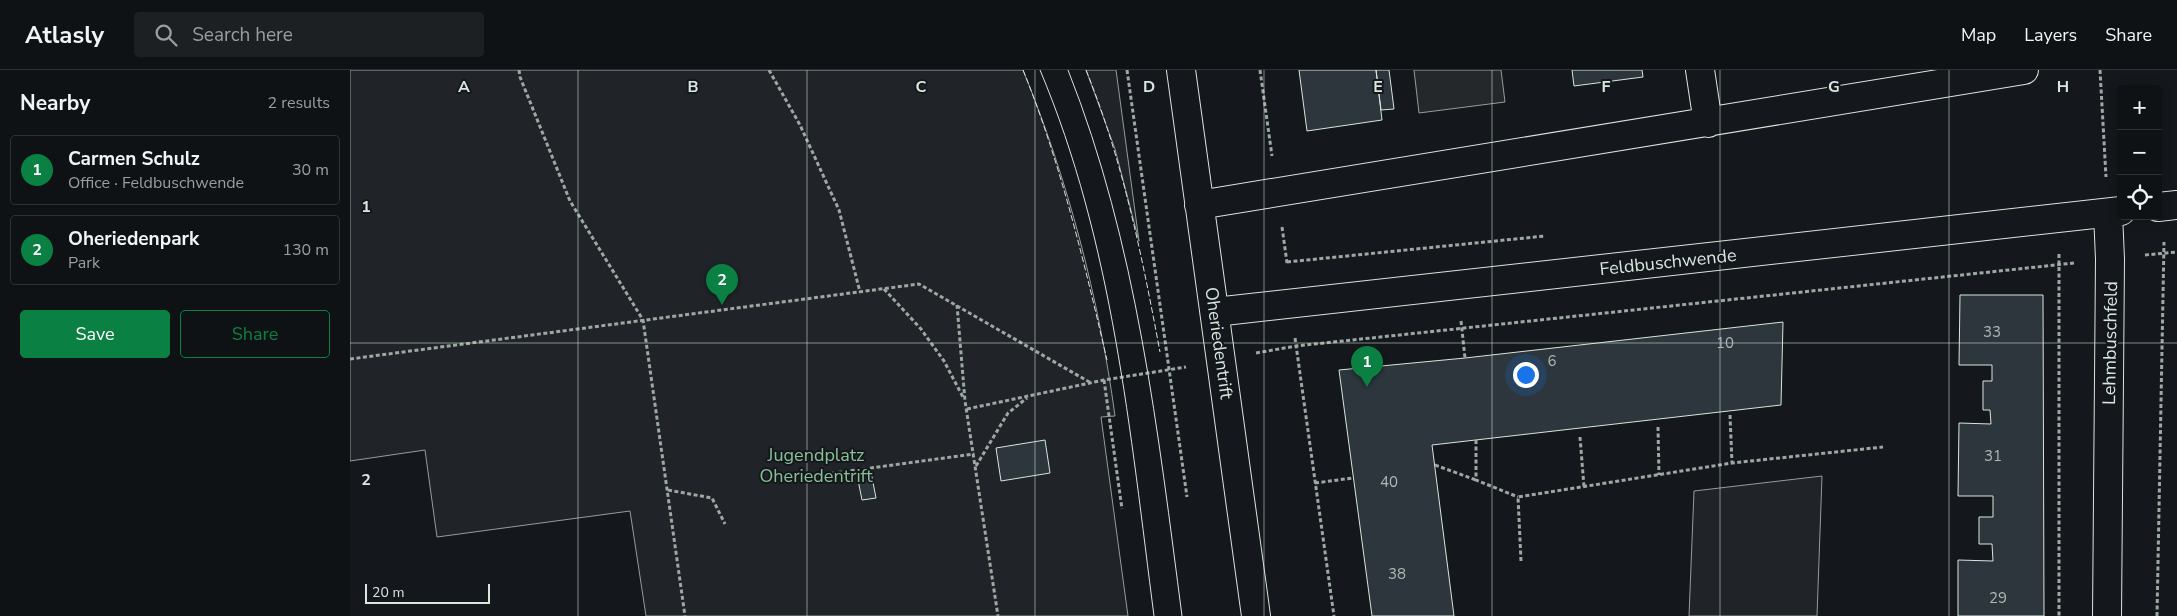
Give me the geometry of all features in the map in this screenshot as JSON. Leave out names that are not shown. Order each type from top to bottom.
[{"type":"street","name":"Oheriedentrift","points":[[1181,70],[1256,616]]},
{"type":"street","points":[[1700,70],[1708,123]]},
{"type":"street","points":[[1199,205],[2024,70]]},
{"type":"street","name":"Feldbuschwende","points":[[1215,312],[2114,212]]},
{"type":"street","name":"Lehmbuschfeld","points":[[2107,616],[2110,259],[2114,212]]},
{"type":"path","points":[[519,70],[520,77],[570,201],[643,320],[685,616]]},
{"type":"path","points":[[769,70],[800,124],[839,210],[860,292]]},
{"type":"path","points":[[1127,70],[1187,497]]},
{"type":"path","points":[[2100,70],[2114,212]]},
{"type":"path","points":[[2157,616],[2164,253],[2167,206]]},
{"type":"path","points":[[2059,218],[2059,616]]},
{"type":"path","points":[[1334,616],[1296,346],[2177,252]]},
{"type":"path","points":[[350,359],[919,284],[1092,383]]},
{"type":"path","points":[[884,289],[921,329],[944,361],[965,401]]},
{"type":"path","points":[[957,305],[965,401],[998,616]]},
{"type":"path","points":[[967,409],[1104,380],[1170,370]]},
{"type":"path","points":[[1104,380],[1122,509]]},
{"type":"path","points":[[976,466],[1008,413],[1027,397]]},
{"type":"path","points":[[1730,415],[1732,463]]},
{"type":"path","points":[[1658,427],[1659,475]]},
{"type":"path","points":[[1580,437],[1584,487]]},
{"type":"path","points":[[1476,440],[1476,480]]},
{"type":"path","points":[[1435,465],[1518,497],[1732,463],[1883,446]]},
{"type":"path","points":[[812,476],[974,454]]},
{"type":"path","points":[[1315,483],[1354,478]]},
{"type":"path","points":[[668,490],[712,498],[725,524]]},
{"type":"path","points":[[1518,497],[1521,561]]},
{"type":"green space","name":"Jugendplatz Oheriedentrift","points":[[350,70],[1023,70],[1068,197],[1091,284],[1100,328],[1115,416],[1101,417],[1128,616],[646,616],[630,511],[437,537],[425,450],[350,461]]},
{"type":"green space","points":[[1086,70],[1116,70],[1139,241],[1115,149]]},
{"type":"green space","points":[[1822,476],[1817,616],[1689,616],[1694,491]]},
{"type":"shaded area","points":[[1414,70],[1501,70],[1505,102],[1419,113]]},
{"type":"building","points":[[1299,70],[1376,70],[1382,120],[1307,131]]},
{"type":"building","points":[[1376,70],[1389,70],[1394,109],[1381,110]]},
{"type":"building","points":[[1572,70],[1642,70],[1643,77],[1574,86]]},
{"type":"building","points":[[1960,295],[2043,295],[2044,616],[1958,616],[1958,560],[1993,561],[1992,544],[1979,544],[1979,517],[1993,517],[1993,496],[1958,496],[1959,423],[1991,424],[1990,410],[1983,410],[1983,381],[1992,381],[1992,365],[1959,365]]},
{"type":"building","points":[[1783,322],[1781,405],[1432,445],[1454,616],[1372,616],[1339,370],[1465,358]]},
{"type":"building","points":[[1045,440],[1050,473],[1001,481],[996,448]]},
{"type":"building","points":[[871,472],[876,498],[862,500],[857,475]]},
{"type":"tram line","points":[[1040,70],[1065,136],[1085,202],[1102,270],[1127,408],[1154,616]]},
{"type":"tram line","points":[[1068,70],[1092,136],[1112,203],[1128,271],[1154,408],[1182,616]]},
{"type":"fence","points":[[1023,70],[1037,105],[1060,177],[1107,360]]},
{"type":"fence","points":[[1086,70],[1111,139],[1121,174],[1146,280],[1160,352]]},
{"type":"place","name":"Oheriedenpark","points":[[722,305]]},
{"type":"place","name":"Carmen Schulz","points":[[1367,387]]}]
